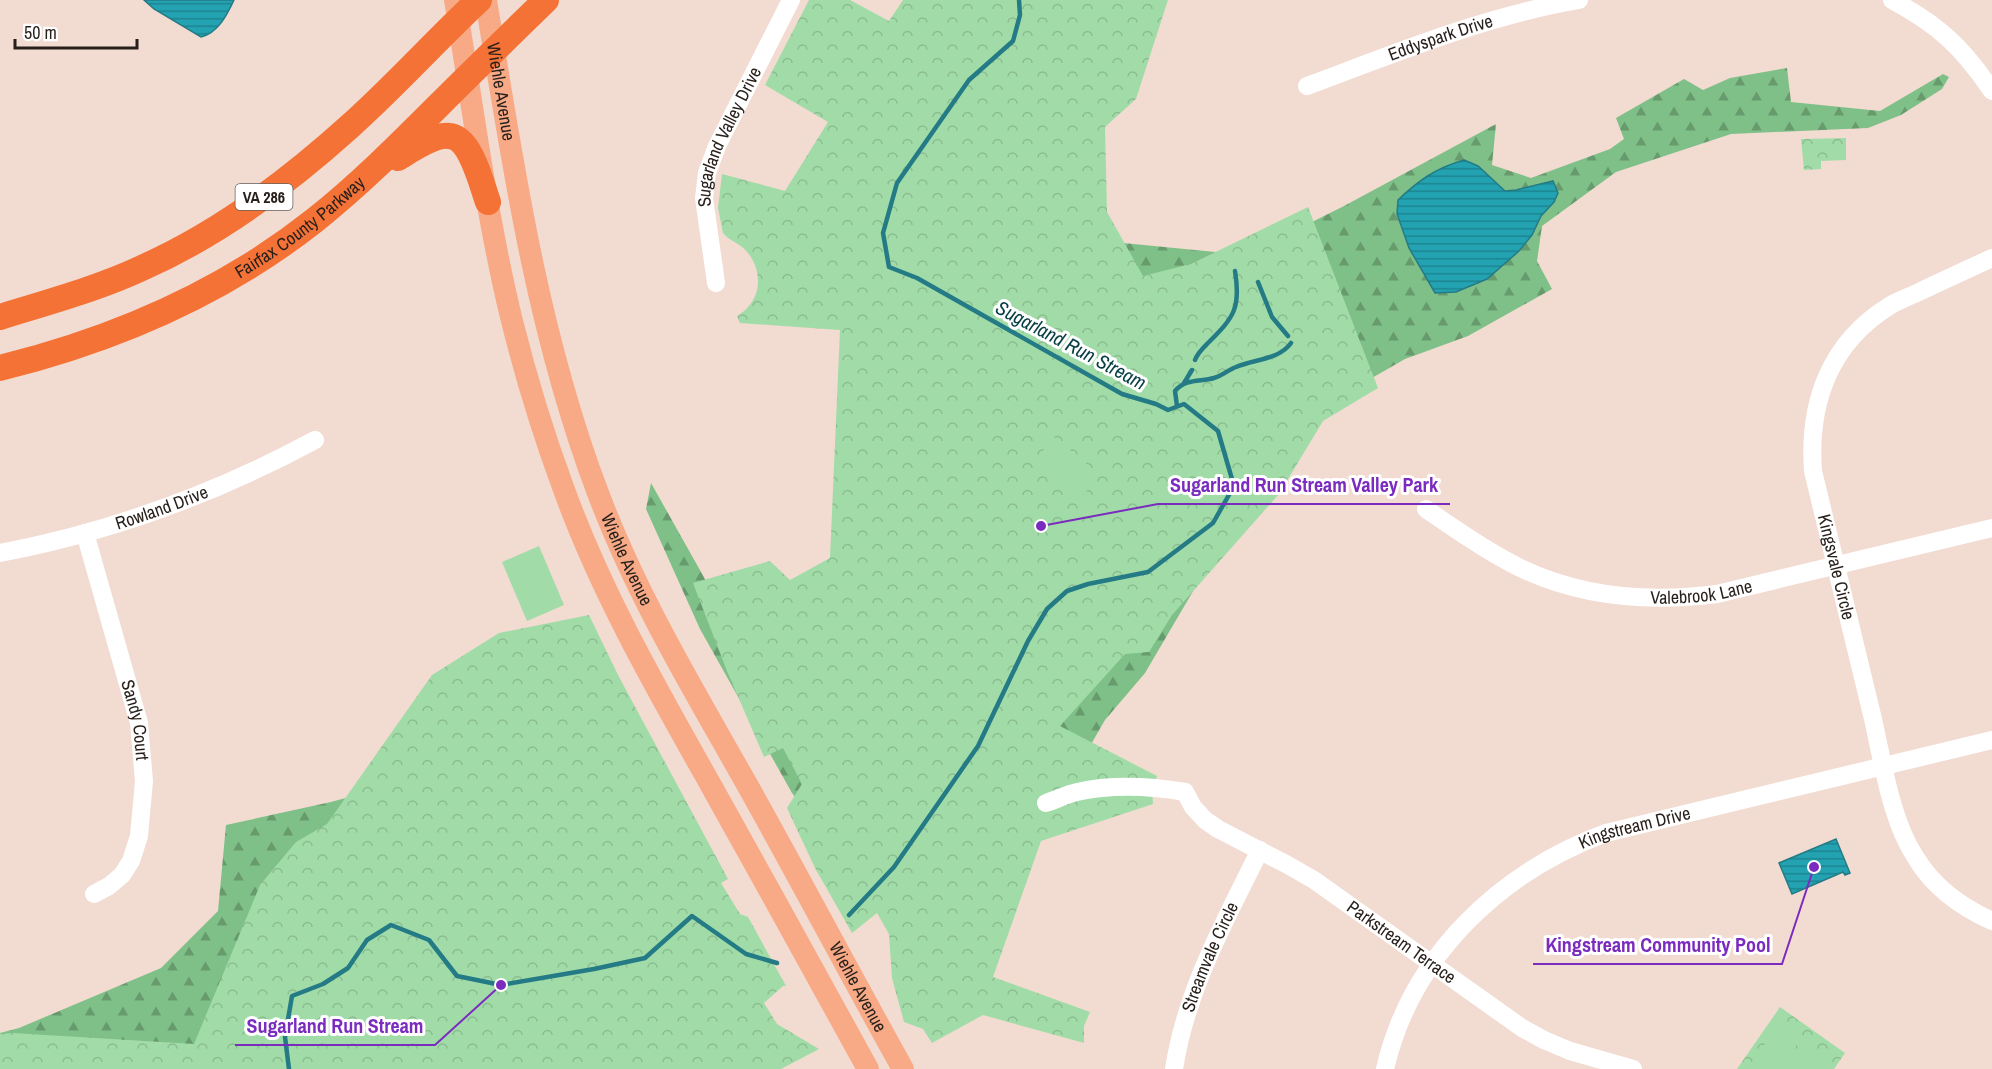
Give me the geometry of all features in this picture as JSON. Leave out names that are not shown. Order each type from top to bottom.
[{"type":"highway","name":"VA 286","points":[[0,317],[87,290],[141,269],[236,217],[294,174],[351,126],[457,10],[479,0]]},
{"type":"highway","name":"Fairfax County Parkway","points":[[0,369],[33,360],[154,318],[246,267],[313,222],[364,178],[546,0]]},
{"type":"highway","points":[[364,178],[419,145],[448,135],[456,138],[467,149],[488,202]]},
{"type":"main road","name":"Wiehle Avenue","points":[[486,0],[536,285],[550,346],[582,451],[617,539],[656,621],[903,1069]]},
{"type":"main road","name":"Wiehle Avenue","points":[[457,10],[488,202],[512,320],[552,457],[583,538],[652,681],[868,1069]]},
{"type":"street","name":"Sugarland Valley Drive","points":[[716,283],[704,198],[707,173],[717,146],[791,0]]},
{"type":"street","name":"Eddyspark Drive","points":[[1307,86],[1468,27],[1543,6],[1579,0]]},
{"type":"street","points":[[1892,0],[1919,14],[1959,47],[1992,92]]},
{"type":"street","name":"Kingsvale Circle","points":[[1992,258],[1893,304],[1852,337],[1826,377],[1817,401],[1811,447],[1813,471],[1898,823],[1916,859],[1932,880],[1950,897],[1992,921]]},
{"type":"street","name":"Rowland Drive","points":[[0,553],[85,533],[146,514],[208,491],[278,460],[315,440]]},
{"type":"street","name":"Valebrook Lane","points":[[1426,509],[1480,545],[1540,577],[1608,595],[1641,598],[1679,599],[1717,594],[1992,528]]},
{"type":"street","name":"Sandy Court","points":[[85,533],[139,723],[144,781],[139,836],[131,861],[122,875],[109,886],[94,894]]},
{"type":"street","name":"Kingstream Drive","points":[[1385,1069],[1400,1023],[1413,996],[1433,964],[1477,910],[1538,864],[1576,844],[1627,828],[1992,740]]},
{"type":"street","name":"Parkstream Terrace","points":[[1046,803],[1076,792],[1109,787],[1149,786],[1185,792],[1193,807],[1205,820],[1314,880],[1522,1028],[1570,1051],[1633,1069]]},
{"type":"street","name":"Streamvale Circle","points":[[1174,1069],[1186,1015],[1205,960],[1260,850]]},
{"type":"green space","points":[[809,0],[850,0],[889,21],[903,0],[1168,0],[1136,99],[1105,127],[1107,212],[1143,276],[1191,264],[1308,207],[1378,388],[1323,421],[1279,494],[1172,615],[1149,652],[1125,654],[1060,726],[1157,776],[1152,789],[1153,804],[1041,841],[993,977],[1090,1012],[1084,1026],[1084,1043],[983,1015],[932,1043],[923,1029],[904,1022],[892,978],[889,934],[877,913],[852,933],[815,868],[787,808],[802,784],[783,748],[764,757],[693,583],[770,561],[790,580],[830,558],[840,330],[740,323],[737,316],[746,310],[753,300],[758,276],[748,253],[723,233],[718,208],[722,174],[785,191],[828,122],[765,85]]},
{"type":"green space","points":[[1787,68],[1791,102],[1880,111],[1943,74],[1949,77],[1942,89],[1901,115],[1868,128],[1731,134],[1616,172],[1542,226],[1537,261],[1552,289],[1468,336],[1405,359],[1344,394],[1209,564],[1145,673],[1105,720],[988,923],[942,993],[792,793],[700,629],[646,509],[651,483],[710,588],[897,741],[1065,138],[1113,242],[1246,255],[1344,206],[1496,124],[1492,165],[1531,178],[1610,149],[1624,139],[1616,118],[1684,79],[1703,90],[1730,78]]},
{"type":"green space","points":[[1846,138],[1846,160],[1821,161],[1821,169],[1804,170],[1801,139]]},
{"type":"green space","points":[[1054,437],[1100,475],[1077,502],[1032,464]]},
{"type":"green space","points":[[539,546],[564,605],[527,621],[502,562]]},
{"type":"green space","points":[[589,615],[619,677],[728,879],[721,883],[740,914],[748,917],[786,986],[783,986],[764,1003],[777,1024],[819,1049],[781,1069],[0,1069],[0,1034],[194,1044],[260,885],[296,842],[327,824],[432,675],[499,633]]},
{"type":"green space","points":[[378,789],[544,1069],[0,1069],[0,1033],[19,1028],[161,968],[218,911],[226,825],[331,802]]},
{"type":"green space","points":[[1780,1007],[1845,1053],[1834,1069],[1737,1069]]},
{"type":"green space","points":[[1777,1027],[1798,1043],[1779,1069],[1747,1069]]},
{"type":"green space","points":[[1807,1049],[1828,1065],[1825,1069],[1793,1069]]},
{"type":"water","points":[[144,0],[234,0],[217,27],[201,37],[154,9]]},
{"type":"water","points":[[1464,160],[1478,166],[1505,191],[1553,181],[1558,193],[1554,202],[1541,216],[1532,235],[1519,251],[1487,279],[1456,292],[1435,293],[1409,248],[1397,214],[1398,200],[1428,176]]},
{"type":"water","points":[[1836,839],[1850,873],[1845,875],[1843,872],[1792,894],[1779,863]]},
{"type":"waterway","name":"Sugarland Run Stream","points":[[849,915],[894,867],[978,746],[1028,641],[1047,609],[1067,591],[1088,584],[1148,572],[1213,523],[1234,486],[1218,431],[1184,404],[1168,410],[1122,394],[917,278],[889,267],[883,233],[897,183],[969,80],[1013,41],[1020,15],[1019,0]]},
{"type":"waterway","points":[[1195,360],[1234,311],[1237,294],[1235,271]]},
{"type":"waterway","points":[[1258,282],[1272,317],[1288,336]]},
{"type":"waterway","points":[[1177,406],[1175,391],[1184,384],[1214,378],[1243,364],[1273,356],[1286,349],[1291,343]]},
{"type":"waterway","points":[[1184,383],[1192,370]]},
{"type":"waterway","name":"Sugarland Run Stream","points":[[289,1069],[285,1037],[292,996],[323,984],[348,968],[367,940],[391,925],[429,940],[457,976],[501,985],[645,958],[692,916],[746,954],[777,963]]},
{"type":"place","name":"Sugarland Run Stream Valley Park","points":[[1041,526]]},
{"type":"place","name":"Kingstream Community Pool","points":[[1814,867]]},
{"type":"place","name":"Sugarland Run Stream","points":[[501,985]]}]
